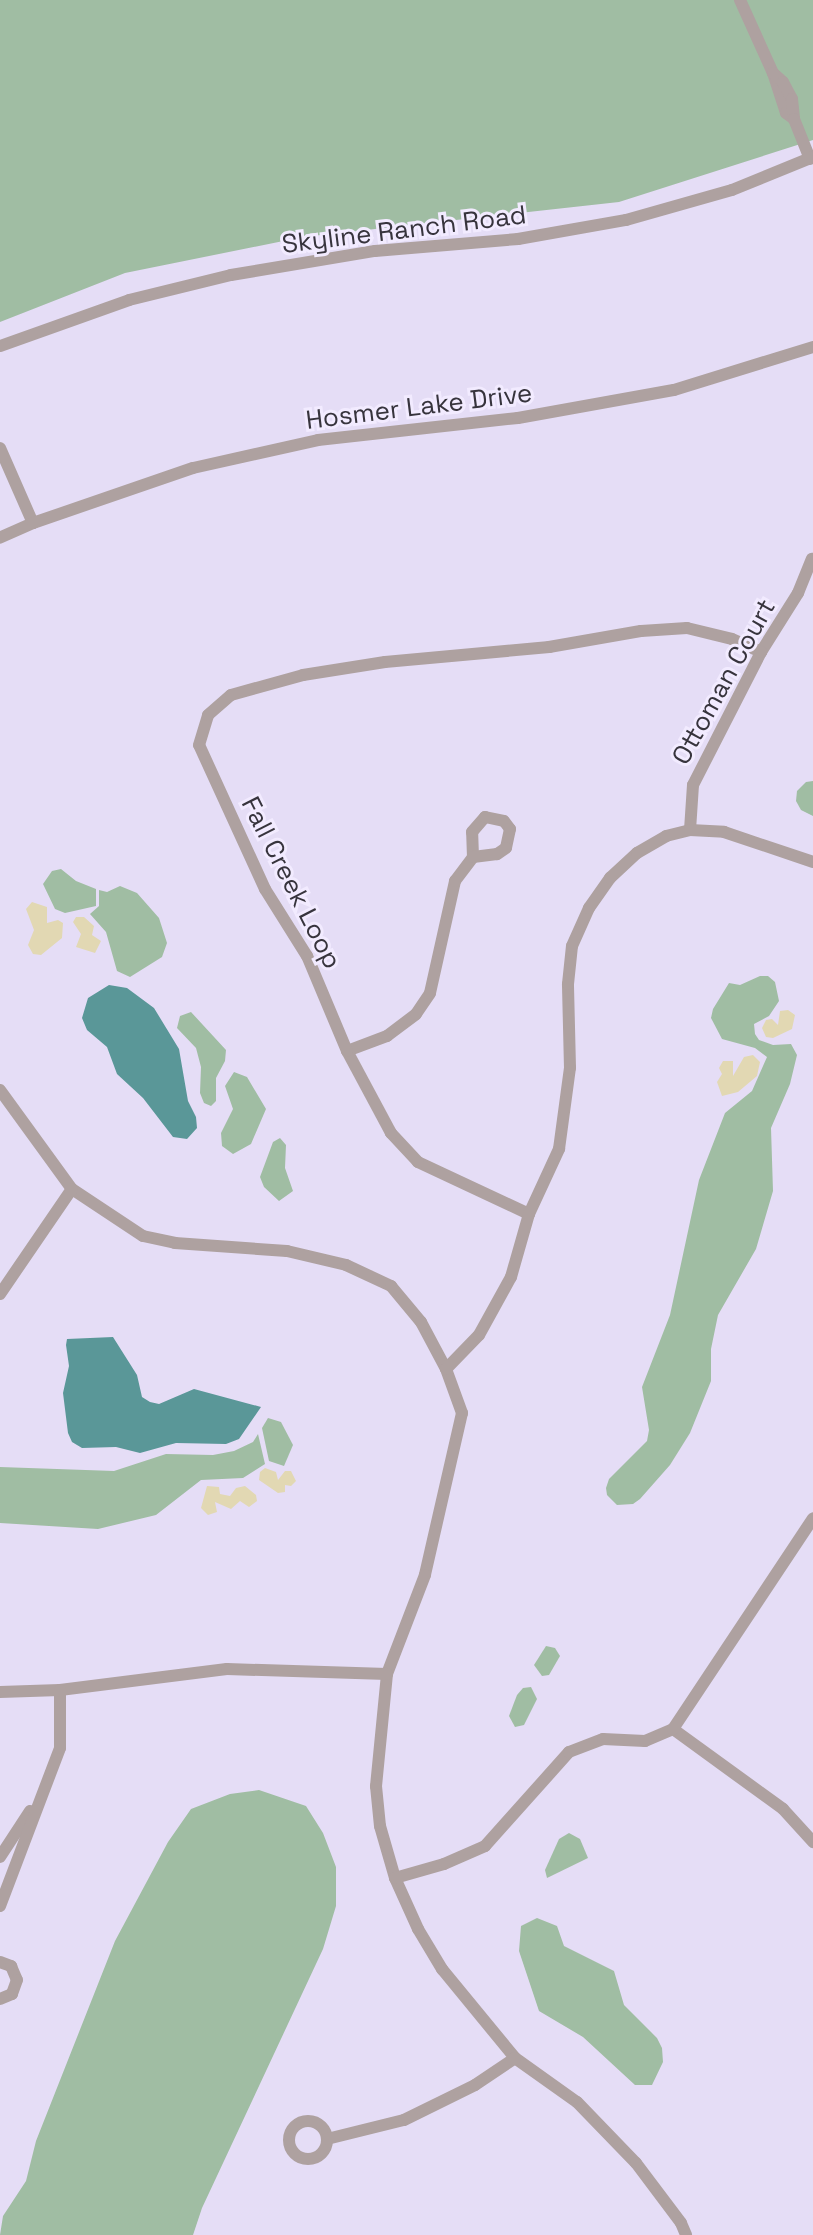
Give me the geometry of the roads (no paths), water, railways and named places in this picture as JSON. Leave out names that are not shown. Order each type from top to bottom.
[{"type":"street","points":[[740,0],[773,73],[783,82],[792,99],[794,119],[812,158]]},
{"type":"street","name":"Skyline Ranch Road","points":[[0,346],[129,300],[231,275],[375,251],[562,233],[626,220],[732,190],[812,158]]},
{"type":"street","name":"Hosmer Lake Drive","points":[[0,538],[33,523],[193,468],[318,440],[518,418],[674,390],[813,347]]},
{"type":"street","points":[[0,448],[33,523]]},
{"type":"street","name":"Ottoman Court","points":[[690,830],[693,785],[761,652],[798,593],[812,559]]},
{"type":"street","name":"Fall Creek Loop","points":[[529,1214],[418,1162],[391,1133],[347,1051],[307,956],[265,889],[199,745],[208,715],[231,695],[303,675],[385,662],[549,647],[641,631],[687,628],[732,639],[761,652]]},
{"type":"street","points":[[446,1369],[479,1335],[511,1277],[529,1214],[559,1149],[570,1068],[568,984],[572,946],[589,908],[610,878],[637,853],[666,836],[690,830],[724,832],[813,862]]},
{"type":"street","points":[[347,1051],[387,1036],[416,1014],[430,993],[455,881],[473,857]]},
{"type":"street","points":[[0,1090],[72,1189],[143,1236],[175,1243],[287,1251],[346,1265],[391,1286],[421,1322],[446,1369],[462,1413],[425,1575],[387,1674],[376,1786],[380,1826],[395,1878],[418,1929],[442,1969],[515,2058],[577,2102],[636,2163],[681,2223],[686,2235]]},
{"type":"street","points":[[0,1294],[72,1189]]},
{"type":"street","points":[[395,1878],[444,1864],[485,1846],[569,1752],[603,1739],[645,1741],[673,1729],[813,1518]]},
{"type":"street","points":[[0,1692],[60,1690],[227,1669],[387,1674]]},
{"type":"street","points":[[0,1906],[60,1748],[60,1690]]},
{"type":"street","points":[[673,1729],[783,1809],[813,1842]]},
{"type":"street","points":[[0,1857],[39,1799]]},
{"type":"street","points":[[0,1962],[11,1966],[17,1980],[12,1994],[0,1999]]},
{"type":"street","points":[[327,2139],[404,2120],[475,2085],[515,2058]]}]
